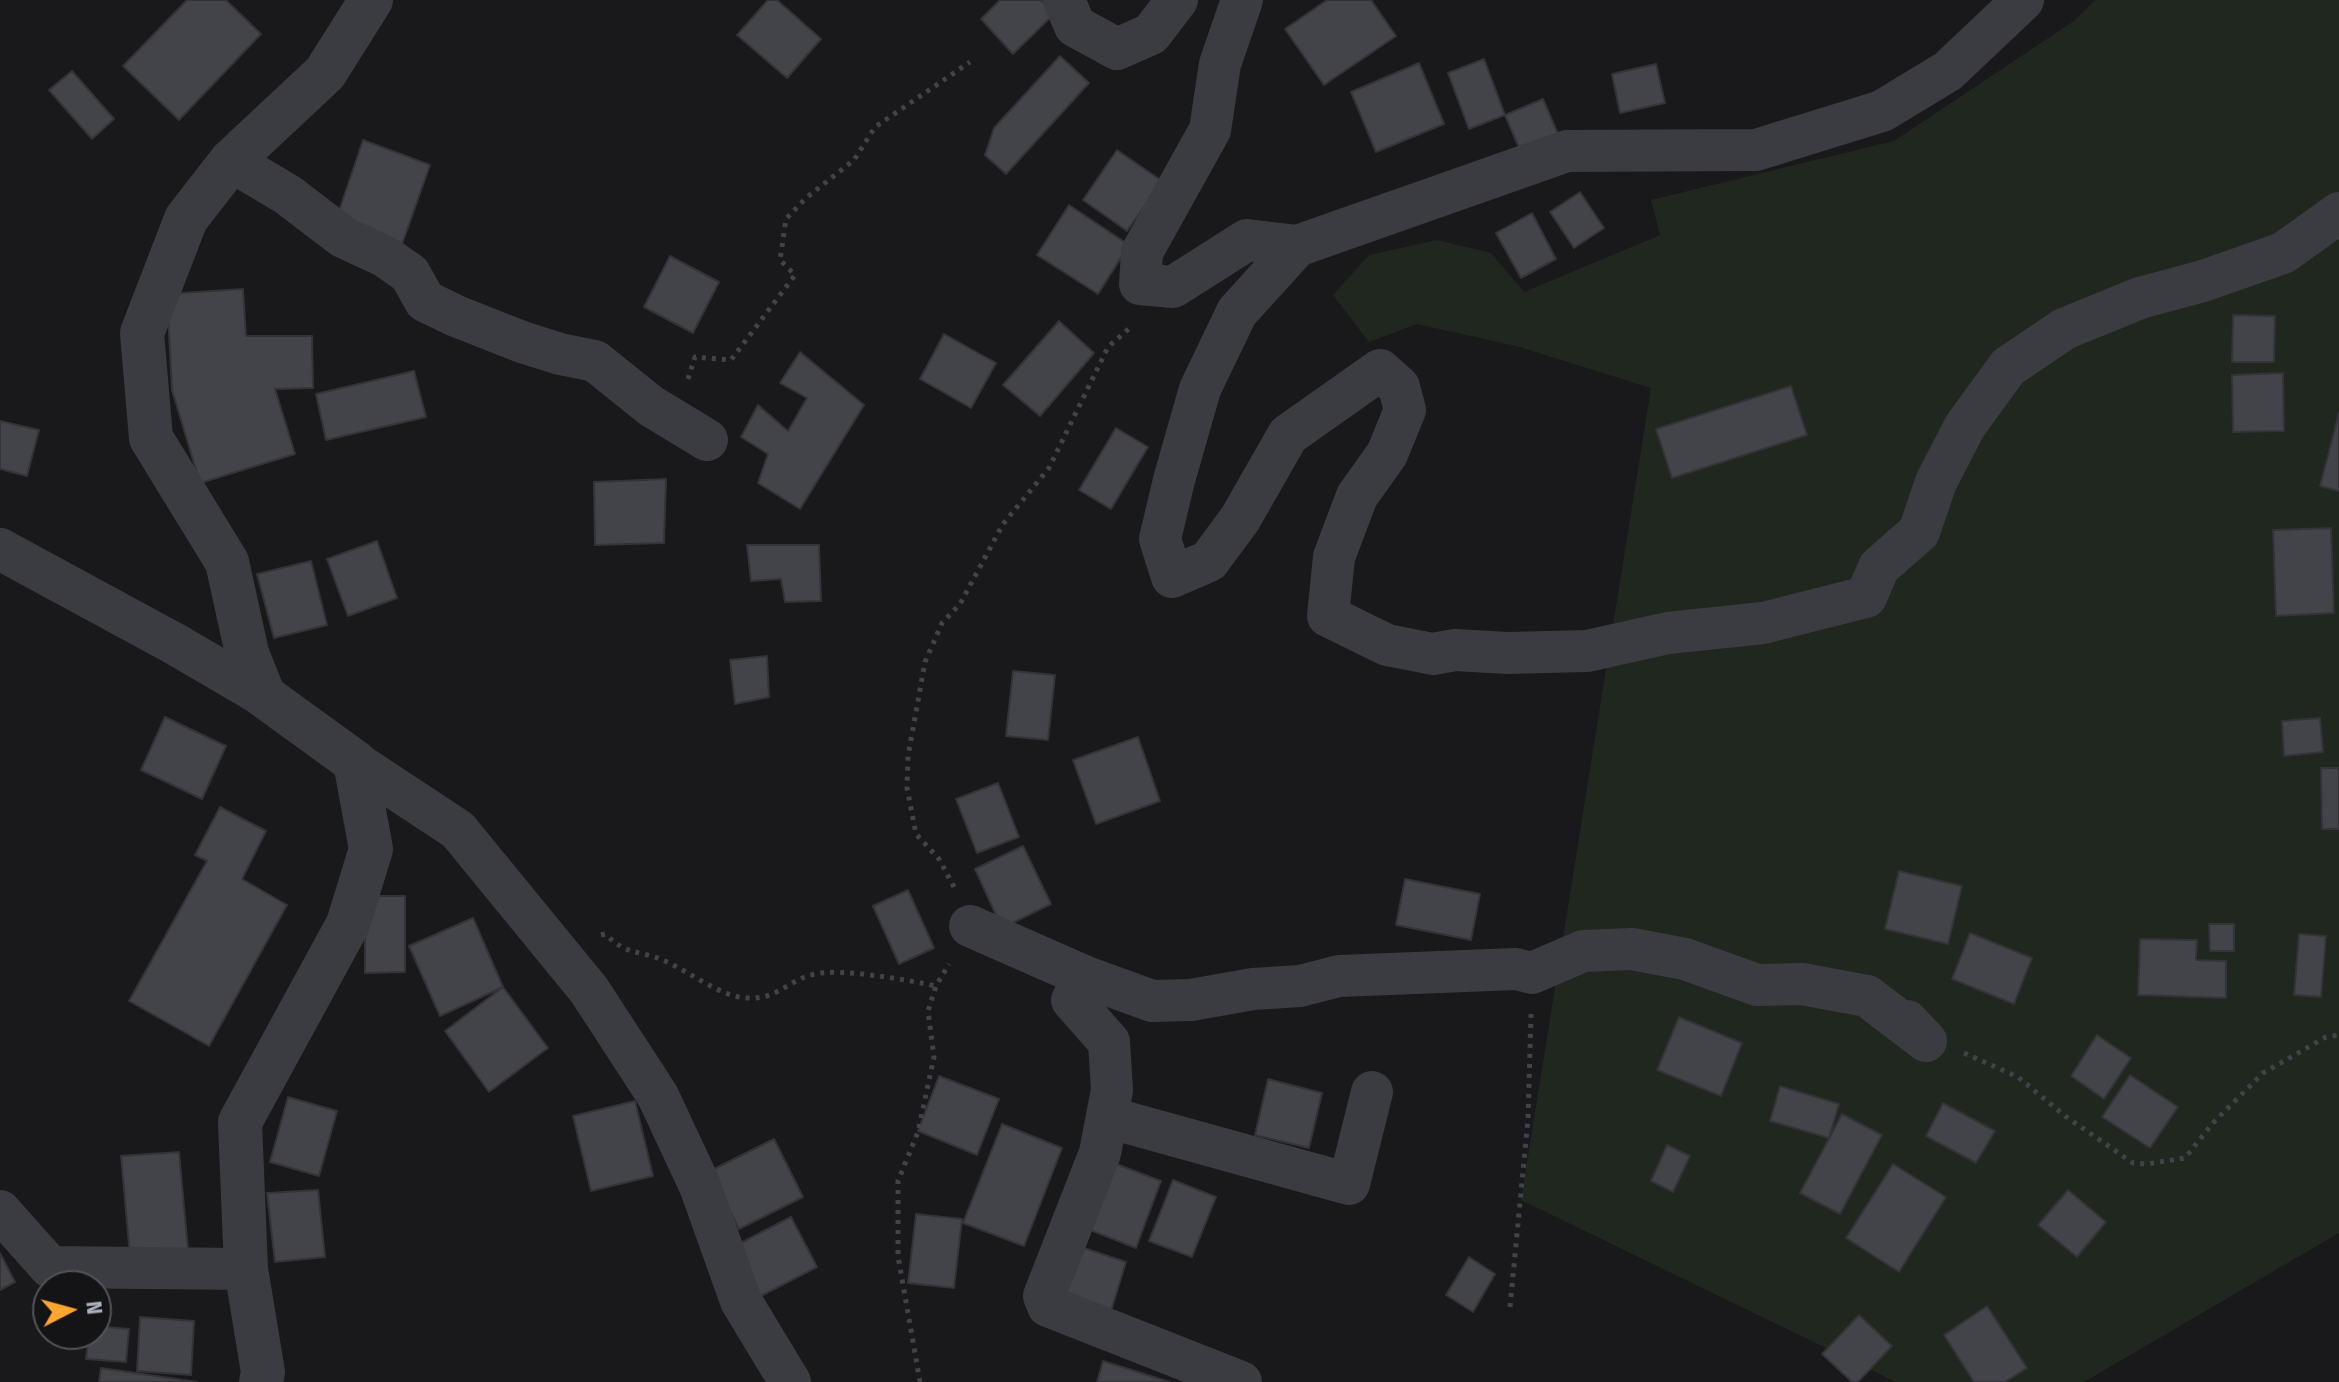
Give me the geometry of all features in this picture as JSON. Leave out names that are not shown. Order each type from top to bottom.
[{"type":"street","points":[[264,696],[247,653],[227,562],[151,438],[142,333],[186,219],[231,161],[325,73],[371,0]]},
{"type":"street","points":[[1064,0],[1075,26],[1117,49],[1151,34],[1177,0]]},
{"type":"street","points":[[1242,0],[1220,64],[1210,130],[1142,252],[1140,284],[1173,287],[1247,240],[1297,246],[1567,151],[1756,150],[1882,111],[1948,71],[2023,0]]},
{"type":"street","points":[[231,161],[288,195],[343,237],[398,265],[410,274],[425,301],[511,338],[560,354],[595,361],[690,431]]},
{"type":"street","points":[[1297,246],[1237,312],[1200,389],[1160,539],[1172,577],[1209,561],[1240,519],[1288,435],[1380,370],[1399,387],[1405,410],[1387,454],[1357,496],[1334,557],[1328,616],[1387,645],[1433,654],[1455,650],[1508,653],[1587,651],[1668,633],[1763,623],[1866,597],[1879,567],[1919,532],[1936,482],[1965,426],[2008,367],[2064,329],[2140,298],[2203,281],[2283,253],[2339,213]]},
{"type":"street","points":[[0,549],[264,696],[355,762],[458,830],[563,956],[615,1027],[658,1096],[700,1186],[741,1301],[790,1382]]},
{"type":"street","points":[[261,1382],[263,1372],[246,1269],[240,1122],[348,924],[371,849],[355,762]]},
{"type":"street","points":[[970,926],[1086,977],[1152,1001],[1191,1000],[1253,989],[1300,986],[1339,976],[1516,969],[1532,973],[1583,951],[1632,949],[1685,959],[1757,985],[1802,984],[1867,996],[1926,1041],[1907,1021]]},
{"type":"street","points":[[1086,977],[1072,1000],[1109,1042],[1112,1090],[1100,1153],[1044,1296],[1048,1306],[1226,1380]]},
{"type":"street","points":[[1107,1117],[1349,1184],[1372,1092]]},
{"type":"street","points":[[0,1211],[50,1267],[246,1269]]},
{"type":"path","points":[[690,431],[695,357],[731,360],[795,275],[780,260],[786,219],[806,198],[854,160],[875,127],[970,62]]},
{"type":"path","points":[[920,1382],[898,1256],[898,1181],[918,1132],[934,1057],[928,1011],[936,986],[970,926],[939,859],[916,834],[907,788],[908,756],[925,662],[942,623],[960,604],[1003,524],[1049,468],[1108,347],[1173,287]]},
{"type":"path","points":[[563,956],[581,941],[605,934],[621,949],[658,958],[692,973],[722,992],[745,998],[770,997],[813,974],[843,972],[936,986]]},
{"type":"path","points":[[1510,1307],[1528,1119],[1532,973]]},
{"type":"path","points":[[1907,1021],[1961,1052],[2018,1077],[2111,1149],[2133,1163],[2147,1164],[2185,1158],[2213,1123],[2263,1073],[2326,1037],[2339,1035]]},
{"type":"shaded area","points":[[2095,0],[2339,0],[2339,1233],[2084,1382],[1896,1382],[1521,1200],[1651,388],[1516,346],[1417,324],[1369,342],[1333,295],[1369,255],[1437,240],[1491,253],[1524,292],[1660,235],[1651,200],[1894,141],[2074,21]]},
{"type":"building","points":[[187,0],[226,0],[261,34],[179,120],[123,66]]},
{"type":"building","points":[[768,0],[777,0],[821,39],[787,78],[737,35]]},
{"type":"building","points":[[1000,0],[1041,0],[1054,14],[1013,54],[981,19]]},
{"type":"building","points":[[1327,0],[1371,0],[1396,36],[1324,85],[1285,29]]},
{"type":"building","points":[[1060,56],[1089,83],[1006,174],[985,155],[994,128]]},
{"type":"building","points":[[1484,59],[1505,115],[1469,129],[1448,73]]},
{"type":"building","points":[[1419,63],[1444,124],[1376,152],[1351,92]]},
{"type":"building","points":[[1656,64],[1665,103],[1620,113],[1612,74]]},
{"type":"building","points":[[72,71],[114,119],[92,139],[49,90]]},
{"type":"building","points":[[1543,99],[1558,134],[1520,150],[1505,115]]},
{"type":"building","points":[[363,140],[430,165],[401,247],[335,223]]},
{"type":"building","points":[[1117,150],[1162,181],[1127,231],[1083,200]]},
{"type":"building","points":[[1580,192],[1604,228],[1574,248],[1550,212]]},
{"type":"building","points":[[1069,205],[1129,245],[1098,294],[1037,255]]},
{"type":"building","points":[[1532,213],[1556,259],[1521,278],[1496,233]]},
{"type":"building","points":[[670,256],[719,282],[693,333],[644,307]]},
{"type":"building","points":[[243,289],[246,336],[312,336],[313,388],[275,389],[295,454],[200,483],[172,390],[167,294]]},
{"type":"building","points":[[2233,315],[2275,316],[2274,362],[2232,362]]},
{"type":"building","points":[[1059,321],[1094,353],[1040,416],[1003,385]]},
{"type":"building","points":[[944,334],[996,363],[971,408],[920,379]]},
{"type":"building","points":[[800,352],[864,405],[800,509],[758,483],[768,454],[741,437],[758,405],[788,431],[807,398],[780,383]]},
{"type":"building","points":[[414,371],[426,417],[326,440],[316,394]]},
{"type":"building","points":[[2283,373],[2284,431],[2233,432],[2232,375]]},
{"type":"building","points":[[1791,386],[1807,435],[1672,478],[1656,429]]},
{"type":"building","points":[[2339,413],[2339,491],[2320,486]]},
{"type":"building","points":[[0,421],[39,430],[27,476],[0,469]]},
{"type":"building","points":[[1116,428],[1148,447],[1111,509],[1079,490]]},
{"type":"building","points":[[666,479],[664,543],[595,545],[594,482]]},
{"type":"building","points":[[2331,528],[2334,613],[2276,616],[2273,530]]},
{"type":"building","points":[[377,541],[397,598],[348,616],[327,559]]},
{"type":"building","points":[[747,545],[819,545],[821,601],[785,602],[781,579],[751,581]]},
{"type":"building","points":[[311,561],[327,625],[274,638],[257,574]]},
{"type":"building","points":[[767,656],[769,697],[735,704],[730,660]]},
{"type":"building","points":[[1013,671],[1055,675],[1048,740],[1006,736]]},
{"type":"building","points":[[165,717],[226,746],[202,799],[141,770]]},
{"type":"building","points":[[2320,718],[2323,752],[2284,756],[2282,721]]},
{"type":"building","points":[[1138,737],[1160,801],[1096,824],[1073,760]]},
{"type":"building","points":[[2321,768],[2339,768],[2339,829],[2322,829]]},
{"type":"building","points":[[998,783],[1019,837],[977,853],[956,799]]},
{"type":"building","points":[[220,807],[266,831],[242,879],[287,905],[209,1046],[129,1001],[207,861],[195,855]]},
{"type":"building","points":[[1023,846],[1051,904],[1002,928],[975,869]]},
{"type":"building","points":[[1899,871],[1962,886],[1948,944],[1885,929]]},
{"type":"building","points":[[1405,879],[1480,894],[1471,940],[1396,925]]},
{"type":"building","points":[[908,890],[934,948],[899,964],[873,906]]},
{"type":"building","points":[[365,896],[405,896],[405,972],[365,973]]},
{"type":"building","points":[[473,918],[503,987],[440,1016],[409,946]]},
{"type":"building","points":[[2209,924],[2234,924],[2234,951],[2210,951]]},
{"type":"building","points":[[1970,933],[2032,958],[2014,1004],[1952,979]]},
{"type":"building","points":[[2299,934],[2326,936],[2321,997],[2294,995]]},
{"type":"building","points":[[2140,939],[2197,940],[2196,960],[2226,961],[2226,998],[2138,995]]},
{"type":"building","points":[[503,987],[548,1048],[489,1092],[445,1031]]},
{"type":"building","points":[[1679,1017],[1742,1043],[1721,1096],[1657,1070]]},
{"type":"building","points":[[2097,1035],[2131,1058],[2104,1099],[2071,1076]]},
{"type":"building","points":[[2130,1075],[2178,1107],[2150,1148],[2102,1117]]},
{"type":"building","points":[[939,1076],[999,1099],[977,1155],[918,1131]]},
{"type":"building","points":[[1268,1079],[1322,1093],[1309,1148],[1255,1135]]},
{"type":"building","points":[[1780,1086],[1839,1104],[1829,1138],[1770,1121]]},
{"type":"building","points":[[288,1097],[337,1111],[319,1176],[270,1162]]},
{"type":"building","points":[[635,1101],[653,1176],[591,1191],[573,1116]]},
{"type":"building","points":[[1943,1103],[1995,1131],[1976,1163],[1926,1136]]},
{"type":"building","points":[[1842,1114],[1882,1135],[1840,1214],[1800,1193]]},
{"type":"building","points":[[1002,1124],[1062,1148],[1024,1246],[963,1223]]},
{"type":"building","points":[[774,1139],[803,1197],[739,1229],[710,1171]]},
{"type":"building","points":[[1667,1145],[1690,1156],[1673,1192],[1651,1181]]},
{"type":"building","points":[[179,1152],[188,1250],[130,1256],[121,1156]]},
{"type":"building","points":[[1111,1162],[1161,1181],[1136,1248],[1085,1228]]},
{"type":"building","points":[[1893,1164],[1946,1197],[1899,1272],[1846,1238]]},
{"type":"building","points":[[1173,1180],[1216,1197],[1192,1257],[1149,1241]]},
{"type":"building","points":[[318,1190],[325,1257],[275,1262],[267,1193]]},
{"type":"building","points":[[2068,1190],[2106,1222],[2077,1257],[2038,1225]]},
{"type":"building","points":[[916,1214],[962,1219],[954,1288],[908,1283]]},
{"type":"building","points":[[791,1217],[817,1267],[751,1301],[725,1251]]},
{"type":"building","points":[[1075,1245],[1126,1262],[1110,1314],[1058,1297]]},
{"type":"building","points":[[0,1253],[15,1282],[0,1290]]},
{"type":"building","points":[[1469,1257],[1495,1274],[1473,1312],[1446,1295]]},
{"type":"building","points":[[1987,1306],[2027,1368],[2005,1382],[1974,1382],[1944,1335]]},
{"type":"building","points":[[1859,1315],[1892,1346],[1858,1382],[1852,1382],[1822,1354]]},
{"type":"building","points":[[140,1317],[194,1321],[191,1375],[137,1371]]},
{"type":"building","points":[[112,1327],[129,1329],[126,1362],[86,1359],[87,1350],[112,1350]]},
{"type":"building","points":[[1103,1361],[1170,1382],[1097,1382]]},
{"type":"building","points":[[101,1368],[197,1382],[99,1382]]}]
